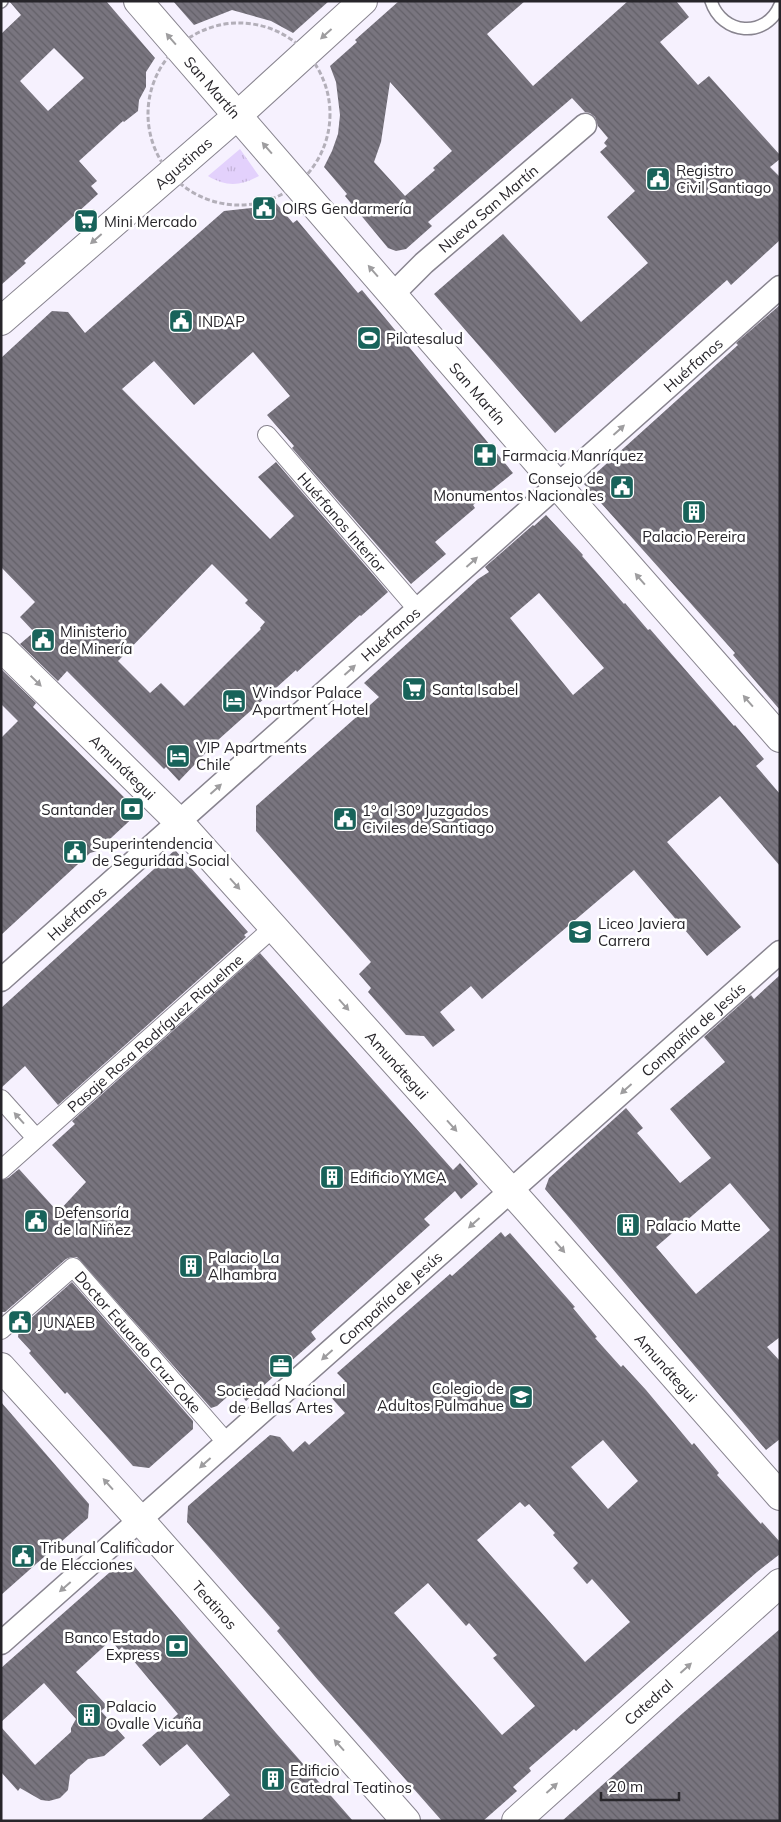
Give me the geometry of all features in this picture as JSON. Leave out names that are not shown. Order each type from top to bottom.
[{"type":"main road","name":"San Martín","points":[[138,1],[780,738]]},
{"type":"main road","name":"Agustinas","points":[[1,322],[238,114],[363,1]]},
{"type":"main road","name":"Amunátegui","points":[[1,647],[179,822],[511,1191],[780,1496]]},
{"type":"main road","name":"Teatinos","points":[[1,1368],[140,1520],[406,1821]]},
{"type":"main road","name":"Catedral","points":[[516,1821],[780,1583]]},
{"type":"street","name":"Nueva San Martín","points":[[393,294],[424,263],[585,125]]},
{"type":"street","name":"Huérfanos","points":[[1,980],[780,287]]},
{"type":"street","name":"Huérfanos Interior","points":[[267,435],[418,610]]},
{"type":"street","name":"Pasaje Rosa Rodríguez Riquelme","points":[[1,1170],[274,927]]},
{"type":"street","name":"Compañía de Jesús","points":[[1,1643],[780,952]]},
{"type":"street","points":[[1,1099],[36,1138]]},
{"type":"street","name":"Doctor Eduardo Cruz Coke","points":[[1,1330],[73,1267],[227,1443]]},
{"type":"lane","points":[[711,1],[714,10],[722,20],[733,26],[745,29],[757,27],[768,21],[777,12],[780,5]]},
{"type":"green space","points":[[240,149],[259,176],[246,182],[234,184],[221,182],[208,176]]},
{"type":"building","points":[[9,1],[106,1],[155,58],[146,72],[146,87],[139,100],[138,111],[123,121],[79,161],[97,181],[91,186],[98,194],[24,261],[26,263],[1,285],[1,34],[21,15]],"holes":[[[54,48],[84,78],[48,111],[20,81]]]},
{"type":"building","points":[[173,1],[329,1],[293,33],[271,21],[232,10],[194,25]]},
{"type":"building","points":[[399,1],[525,1],[487,34],[533,86],[628,1],[676,1],[689,17],[660,42],[698,85],[709,76],[780,155],[780,159],[770,167],[780,177],[780,240],[731,285],[727,280],[555,433],[434,294],[503,234],[581,322],[648,263],[607,217],[635,191],[600,152],[607,146],[604,143],[608,138],[598,126],[595,117],[585,112],[572,98],[428,222],[432,226],[406,249],[396,251],[388,248],[345,196],[347,194],[324,167],[338,134],[340,115],[336,82],[330,66],[357,42],[355,40]],"holes":[[[390,82],[452,151],[433,168],[435,170],[405,196],[374,162],[381,142]]]},
{"type":"building","points":[[276,203],[293,223],[297,220],[358,293],[362,290],[513,473],[473,505],[475,508],[435,542],[446,554],[411,584],[292,448],[294,446],[267,415],[290,396],[253,352],[194,405],[154,361],[122,389],[270,539],[294,516],[258,477],[276,462],[388,592],[297,672],[296,670],[218,740],[179,781],[166,767],[164,769],[67,671],[58,681],[20,644],[34,632],[20,617],[35,602],[1,567],[1,358],[52,311],[68,312],[85,333],[224,211],[270,206]],"holes":[[[212,564],[248,600],[245,603],[265,622],[261,629],[184,706],[161,683],[150,693],[118,661]]]},
{"type":"building","name":"Palacio Pereira","points":[[780,305],[780,710],[733,655],[735,653],[584,484],[738,345],[736,343]]},
{"type":"building","points":[[546,515],[624,604],[648,630],[650,629],[764,759],[756,766],[780,794],[780,866],[720,796],[667,842],[741,927],[707,956],[634,870],[482,999],[471,986],[440,1012],[455,1030],[433,1047],[424,1036],[406,1035],[368,992],[371,988],[359,974],[371,962],[256,831],[256,806],[379,697],[364,683],[478,579],[489,572],[485,567]],"holes":[[[539,593],[604,668],[573,695],[510,618]]]},
{"type":"building","points":[[1,669],[36,703],[33,707],[139,812],[97,851],[90,853],[1,935],[1,738],[18,721],[1,704]]},
{"type":"building","points":[[175,850],[248,932],[244,935],[246,937],[58,1105],[25,1066],[1,1088],[1,1008]]},
{"type":"building","points":[[260,953],[453,1170],[460,1163],[478,1184],[461,1199],[455,1191],[424,1219],[430,1225],[311,1332],[316,1339],[246,1401],[236,1389],[217,1406],[211,1408],[77,1257],[66,1259],[5,1312],[1,1312],[1,1180],[8,1178],[19,1169],[58,1212],[86,1182],[52,1145],[75,1124],[72,1121]]},
{"type":"building","points":[[780,975],[780,1337],[767,1347],[780,1361],[780,1439],[766,1450],[545,1189],[549,1178],[626,1108],[643,1128],[637,1133],[680,1183],[711,1158],[670,1109],[725,1062],[704,1037],[751,995],[754,999]],"holes":[[[730,1183],[770,1230],[696,1294],[656,1247]]]},
{"type":"building","points":[[501,1232],[505,1237],[510,1233],[575,1307],[573,1308],[597,1337],[595,1338],[621,1367],[623,1365],[646,1390],[692,1445],[694,1443],[719,1473],[717,1475],[761,1524],[762,1522],[780,1542],[780,1554],[576,1731],[574,1729],[529,1768],[531,1771],[513,1787],[517,1791],[483,1821],[442,1821],[318,1680],[277,1631],[280,1628],[187,1522],[188,1506],[270,1435],[280,1437],[293,1452],[305,1441],[309,1445],[345,1413],[329,1395],[345,1381],[337,1373],[450,1274],[452,1276]],"holes":[[[603,1440],[638,1481],[608,1509],[571,1467]],[[520,1502],[525,1507],[529,1504],[578,1563],[573,1568],[587,1584],[592,1579],[630,1622],[585,1662],[477,1540]],[[428,1583],[466,1626],[469,1623],[497,1655],[493,1658],[535,1706],[502,1735],[394,1613]]]},
{"type":"building","points":[[72,1282],[193,1421],[193,1429],[149,1468],[133,1466],[67,1392],[65,1394],[29,1353],[31,1351],[18,1337],[19,1329]]},
{"type":"building","name":"Tribunal Calificador de Elecciones","points":[[1,1402],[89,1504],[88,1518],[1,1595]]},
{"type":"building","points":[[118,1565],[134,1566],[353,1821],[200,1821],[230,1795],[187,1744],[160,1766],[142,1745],[178,1714],[122,1647],[119,1650],[111,1640],[76,1672],[107,1706],[101,1711],[125,1738],[104,1756],[88,1759],[70,1775],[68,1790],[60,1798],[49,1801],[41,1800],[20,1788],[18,1791],[1,1772],[1,1727],[35,1765],[71,1732],[76,1719],[44,1683],[1,1722],[1,1668]]},
{"type":"building","points":[[780,1629],[780,1821],[562,1821],[683,1713]]},
{"type":"place","name":"Registro Civil Santiago","points":[[658,179]]},
{"type":"place","name":"OIRS Gendarmería","points":[[264,208]]},
{"type":"place","name":"Mini Mercado","points":[[86,221]]},
{"type":"place","name":"INDAP","points":[[181,321]]},
{"type":"place","name":"Pilatesalud","points":[[369,338]]},
{"type":"place","name":"Farmacia Manríquez","points":[[485,455]]},
{"type":"place","name":"Consejo de Monumentos Nacionales","points":[[622,487]]},
{"type":"place","name":"Palacio Pereira","points":[[694,512]]},
{"type":"place","name":"Ministerio de Minería","points":[[43,640]]},
{"type":"place","name":"Santa Isabel","points":[[414,689]]},
{"type":"place","name":"Windsor Palace Apartment Hotel","points":[[234,701]]},
{"type":"place","name":"VIP Apartments Chile","points":[[178,756]]},
{"type":"place","name":"Santander","points":[[132,809]]},
{"type":"place","name":"1° al 30° Juzgados Civiles de Santiago","points":[[345,819]]},
{"type":"place","name":"Superintendencia de Seguridad Social","points":[[75,852]]},
{"type":"place","name":"Liceo Javiera Carrera","points":[[580,932]]},
{"type":"place","name":"Edificio YMCA","points":[[332,1177]]},
{"type":"place","name":"Defensoría de la Niñez","points":[[36,1221]]},
{"type":"place","name":"Palacio Matte","points":[[628,1225]]},
{"type":"place","name":"Palacio La Alhambra","points":[[191,1266]]},
{"type":"place","name":"JUNAEB","points":[[20,1322]]},
{"type":"place","name":"Sociedad Nacional de Bellas Artes","points":[[281,1366]]},
{"type":"place","name":"Colegio de Adultos Pulmahue","points":[[521,1397]]},
{"type":"place","name":"Tribunal Calificador de Elecciones","points":[[23,1556]]},
{"type":"place","name":"Banco Estado Express","points":[[177,1646]]},
{"type":"place","name":"Palacio Ovalle Vicuña","points":[[89,1715]]},
{"type":"place","name":"Edificio Catedral Teatinos","points":[[273,1779]]}]
